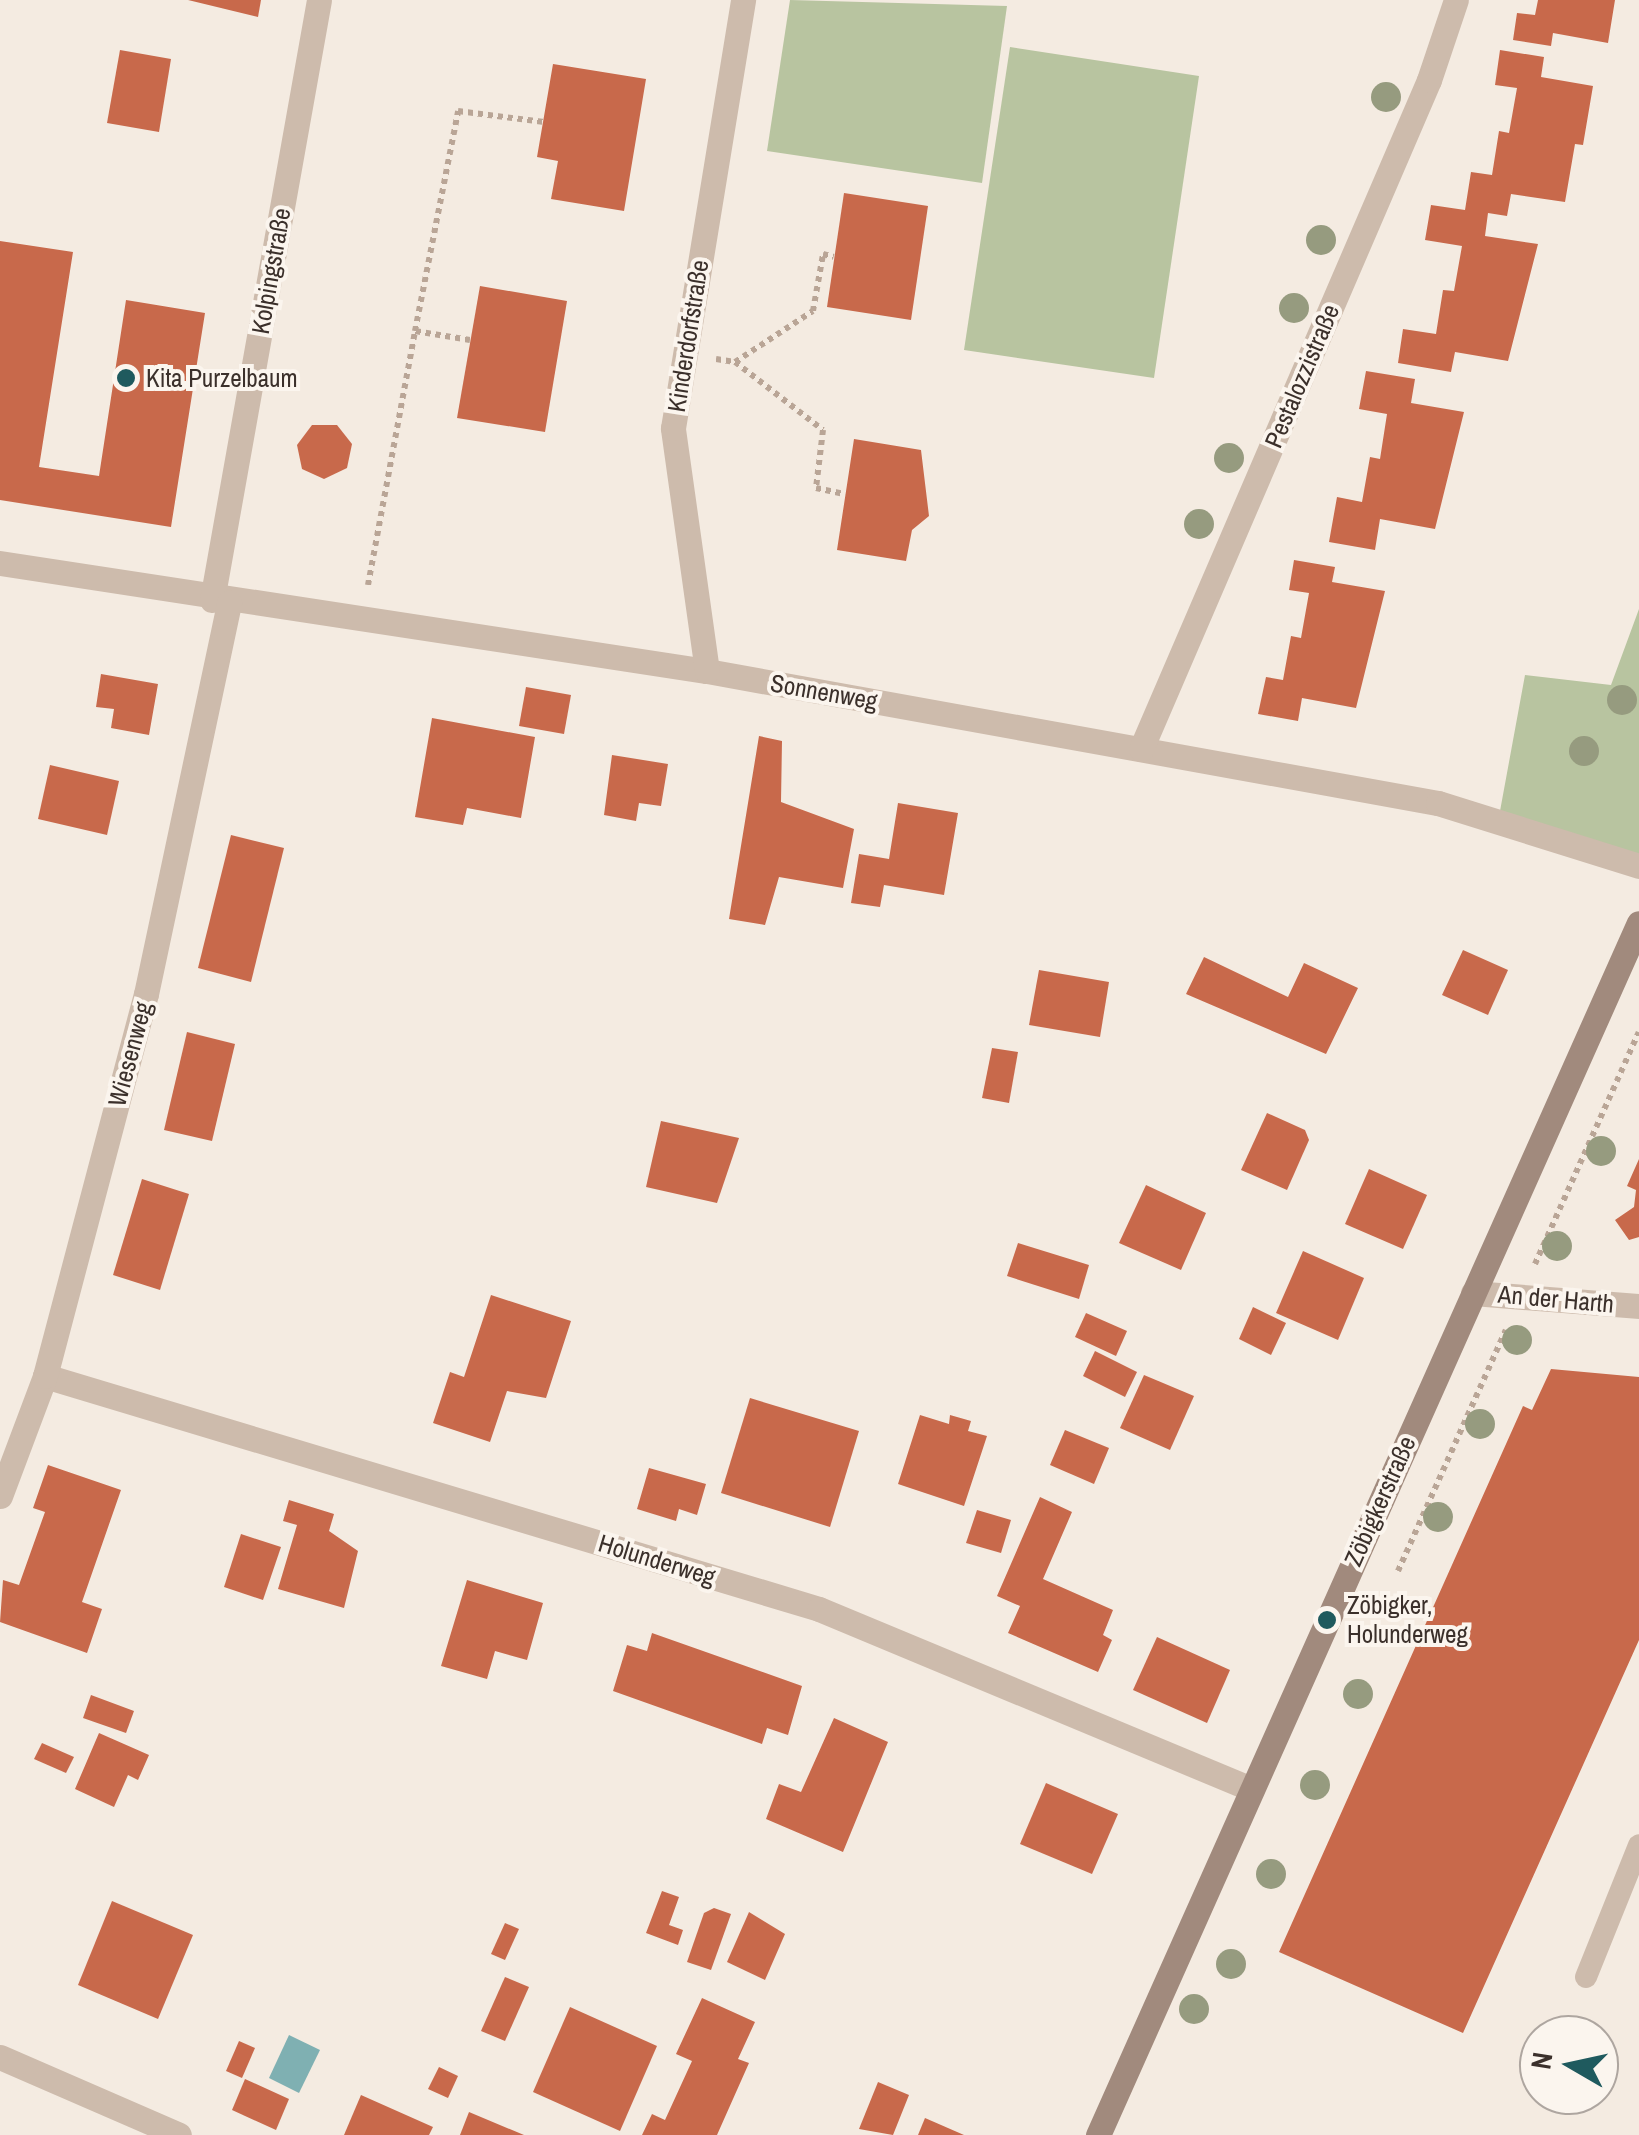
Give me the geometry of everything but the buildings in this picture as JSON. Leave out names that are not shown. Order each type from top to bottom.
[{"type":"main road","name":"Zöbigkerstraße","points":[[1098,2135],[1639,923]]},
{"type":"street","name":"Kolpingstraße","points":[[221,602],[319,0]]},
{"type":"street","name":"Kinderdorfstraße","points":[[707,671],[677,488],[673,428],[743,0]]},
{"type":"street","name":"Pestalozzistraße","points":[[1141,749],[1429,80],[1456,0]]},
{"type":"street","name":"Sonnenweg","points":[[0,563],[221,602],[707,671],[1438,803],[1639,866]]},
{"type":"street","name":"Wiesenweg","points":[[0,1496],[45,1376],[146,994],[221,602]]},
{"type":"street","name":"An der Harth","points":[[1473,1293],[1639,1306]]},
{"type":"street","name":"Holunderweg","points":[[45,1376],[819,1608],[1252,1789]]},
{"type":"street","points":[[0,2057],[178,2135]]},
{"type":"lane","points":[[1586,1977],[1639,1846]]},
{"type":"path","points":[[368,586],[458,111],[544,122]]},
{"type":"path","points":[[735,362],[812,312],[823,254],[834,256]]},
{"type":"path","points":[[414,331],[470,340]]},
{"type":"path","points":[[685,355],[735,362],[823,430],[816,488],[846,494]]},
{"type":"green space","points":[[790,0],[1007,6],[982,183],[767,151]]},
{"type":"green space","points":[[1010,47],[1199,76],[1154,378],[964,350]]},
{"type":"green space","points":[[1639,609],[1639,866],[1498,822],[1525,675],[1611,685]]},
{"type":"water","points":[[289,2035],[320,2050],[299,2093],[269,2078]]},
{"type":"place","name":"Kita Purzelbaum","points":[[126,378]]},
{"type":"place","name":"Zöbigker, Holunderweg","points":[[1327,1620]]}]
